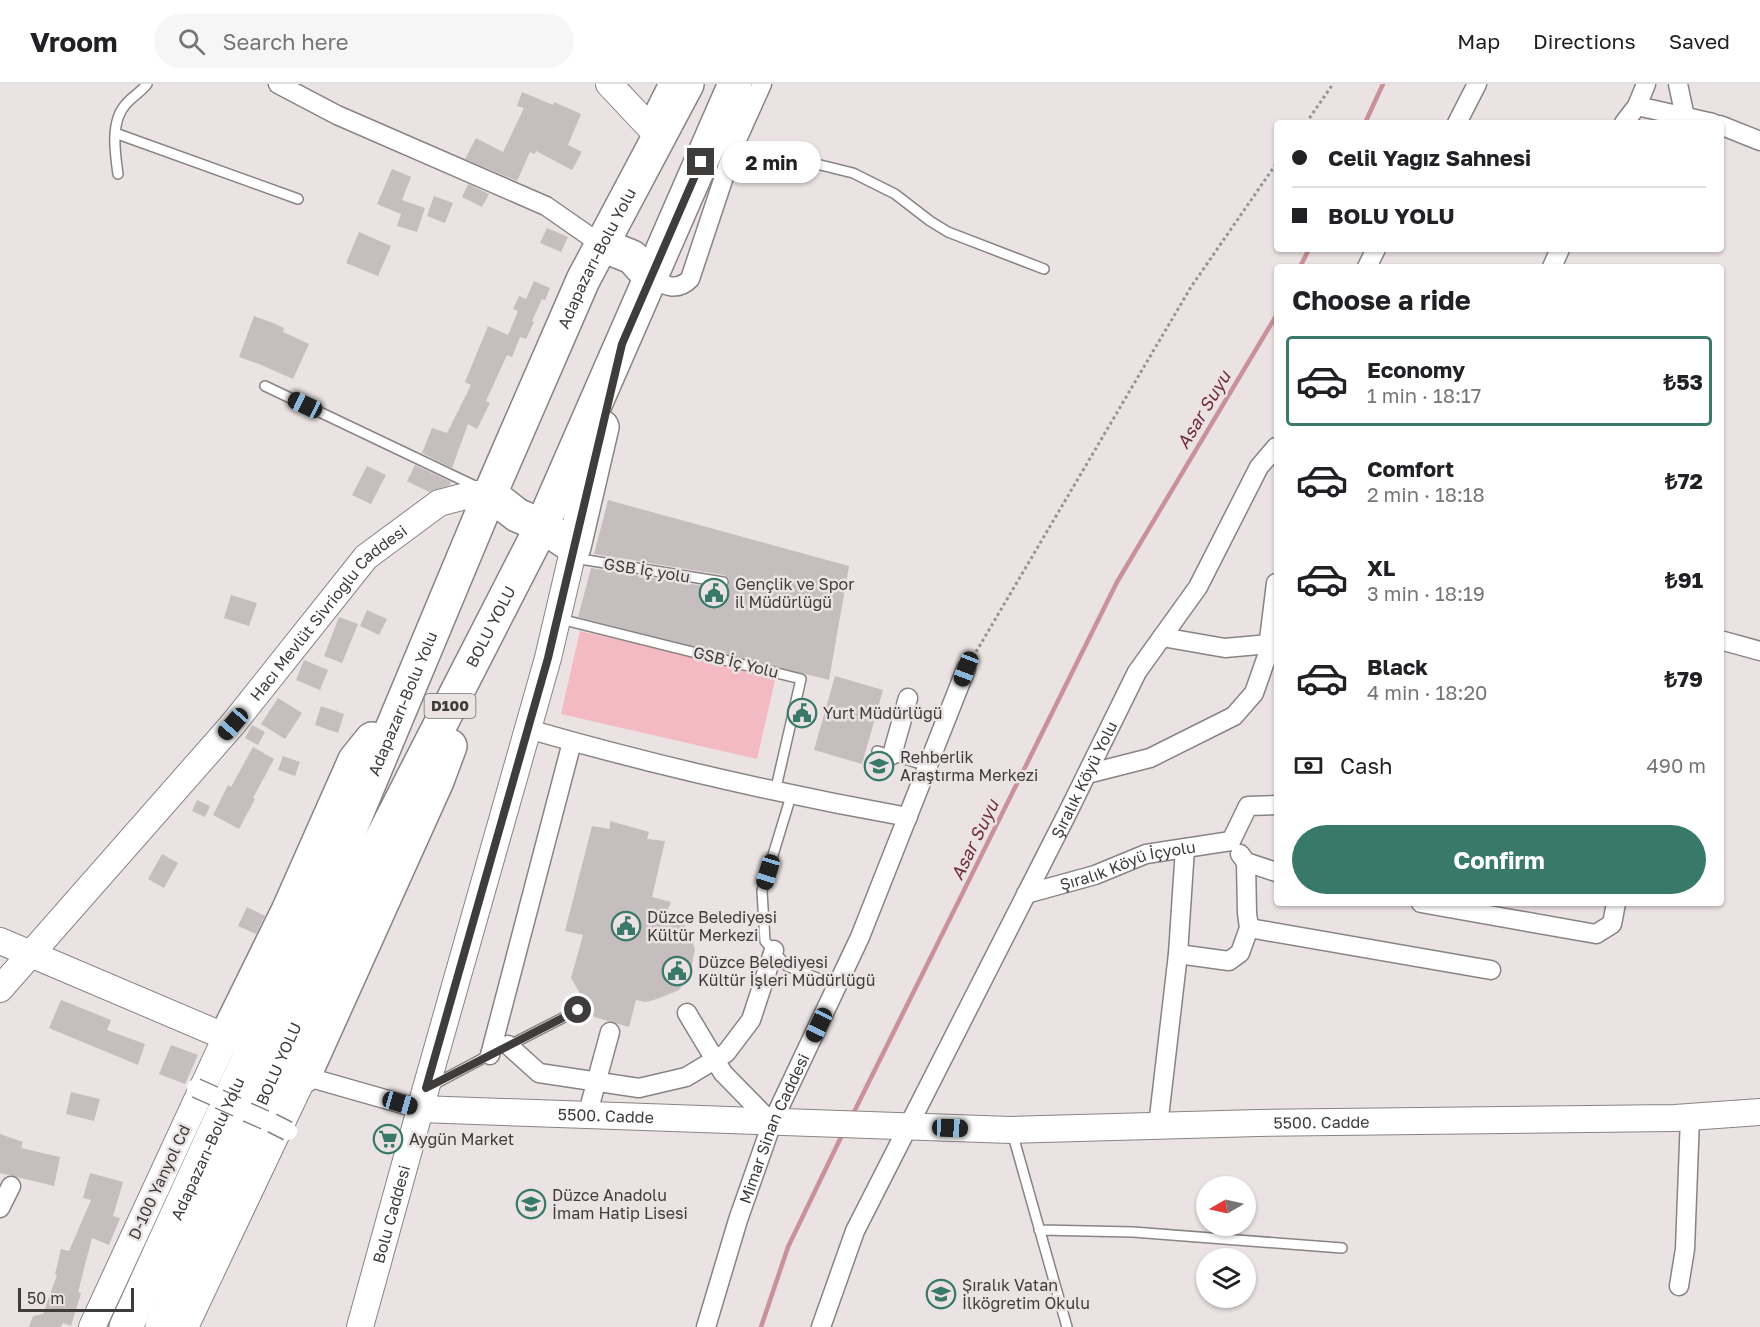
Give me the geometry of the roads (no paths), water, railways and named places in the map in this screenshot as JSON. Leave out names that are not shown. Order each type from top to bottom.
[{"type":"highway","name":"Adapazarı-Bolu Yolu","points":[[126,1327],[318,906],[408,692],[480,492],[583,280],[595,240],[653,130],[687,84]]},
{"type":"highway","name":"BOLU YOLU","points":[[162,1327],[353,895],[542,526],[735,84]]},
{"type":"highway","points":[[595,240],[632,257],[651,278]]},
{"type":"highway","points":[[480,492],[517,515],[542,526],[572,552],[622,344]]},
{"type":"highway","points":[[304,1076],[437,781],[453,738],[460,687]]},
{"type":"highway","points":[[226,1037],[288,911],[355,760],[408,692]]},
{"type":"street","points":[[278,84],[337,115],[546,206],[595,240]]},
{"type":"street","points":[[609,84],[653,130],[668,84]]},
{"type":"street","points":[[651,278],[673,288],[683,285],[690,279],[735,144],[762,84]]},
{"type":"street","points":[[1459,120],[1477,84]]},
{"type":"street","points":[[1626,120],[1637,106],[1646,84]]},
{"type":"street","points":[[1678,84],[1684,117]]},
{"type":"street","points":[[1637,106],[1698,120]]},
{"type":"street","points":[[1724,127],[1760,141]]},
{"type":"street","name":"Şıralık Köyü Yolu","points":[[821,1327],[855,1231],[1137,672],[1198,587],[1259,467],[1274,449]]},
{"type":"street","name":"Hacı Mevlüt Sivrioğlu Caddesi","points":[[0,989],[233,724],[366,557],[439,503],[480,492]]},
{"type":"street","name":"Bolu Caddesi","points":[[360,1327],[528,729],[558,618],[572,552]]},
{"type":"street","points":[[1087,774],[1150,758],[1234,716],[1254,693],[1267,656],[1274,600]]},
{"type":"street","points":[[1162,637],[1225,648],[1269,644]]},
{"type":"street","points":[[1724,641],[1760,651]]},
{"type":"street","name":"Mimar Sinan Caddesi","points":[[706,1327],[738,1220],[782,1123],[837,986],[860,937],[966,669]]},
{"type":"street","points":[[884,753],[908,698]]},
{"type":"street","points":[[528,729],[783,794],[908,817]]},
{"type":"street","points":[[490,1054],[572,742]]},
{"type":"street","points":[[1178,954],[1229,961],[1240,953],[1249,928],[1246,913],[1245,862],[1231,840],[1248,806],[1274,804]]},
{"type":"street","name":"Şıralık Köyü İçyolu","points":[[1026,894],[1095,875],[1146,854],[1231,840]]},
{"type":"street","points":[[1158,1126],[1178,954],[1185,848]]},
{"type":"street","points":[[1245,862],[1274,871]]},
{"type":"street","points":[[1438,906],[1596,934],[1612,924],[1615,906]]},
{"type":"street","points":[[1249,928],[1491,970]]},
{"type":"street","points":[[0,941],[226,1037]]},
{"type":"street","points":[[508,1045],[539,1073],[639,1088],[686,1077],[726,1053],[751,1020],[774,950]]},
{"type":"street","points":[[687,1013],[723,1073],[782,1123]]},
{"type":"street","points":[[587,1116],[610,1032]]},
{"type":"street","name":"D-100 Yanyol Cd","points":[[92,1327],[226,1037]]},
{"type":"street","points":[[185,1327],[304,1076],[423,1098]]},
{"type":"street","points":[[196,1088],[288,1131]]},
{"type":"street","name":"5500. Cadde","points":[[423,1098],[587,1116],[1011,1130],[1690,1117],[1760,1112]]},
{"type":"street","points":[[1679,1286],[1685,1249],[1690,1117]]},
{"type":"street","points":[[0,1208],[11,1186]]},
{"type":"lane","points":[[118,174],[115,147],[118,119],[124,106],[147,84]]},
{"type":"lane","points":[[116,133],[298,199]]},
{"type":"lane","points":[[735,144],[853,173],[895,194],[948,232],[1044,270]]},
{"type":"lane","points":[[265,386],[480,492]]},
{"type":"lane","name":"GSB İç yolu","points":[[572,552],[723,582]]},
{"type":"lane","name":"GSB İç Yolu","points":[[558,618],[801,679],[783,794]]},
{"type":"lane","points":[[884,753],[928,766]]},
{"type":"lane","points":[[783,794],[762,891],[765,941],[787,966],[837,986]]},
{"type":"lane","points":[[423,1098],[490,1054],[578,1010]]},
{"type":"lane","points":[[1011,1130],[1067,1327]]},
{"type":"lane","points":[[1038,1230],[1133,1232],[1342,1248]]},
{"type":"waterway","name":"Asar Suyu","points":[[1366,120],[1383,84]]},
{"type":"waterway","name":"Asar Suyu","points":[[1302,264],[1308,252]]},
{"type":"waterway","name":"Asar Suyu","points":[[852,1116],[1117,582],[1274,319]]},
{"type":"waterway","name":"Asar Suyu","points":[[761,1327],[788,1247],[844,1131]]},
{"type":"place","name":"Gençlik ve Spor il Müdürlüğü","points":[[714,593]]},
{"type":"place","name":"Yurt Müdürlüğü","points":[[802,713]]},
{"type":"place","name":"Rehberlik Araştırma Merkezi","points":[[879,766]]},
{"type":"place","name":"Düzce Belediyesi Kültür Merkezi","points":[[626,926]]},
{"type":"place","name":"Düzce Belediyesi Kültür İşleri Müdürlüğü","points":[[677,971]]},
{"type":"place","name":"Aygün Market","points":[[388,1139]]},
{"type":"place","name":"Düzce Anadolu İmam Hatip Lisesi","points":[[531,1204]]},
{"type":"place","name":"Şıralık Vatan İlköğretim Okulu","points":[[941,1294]]}]
